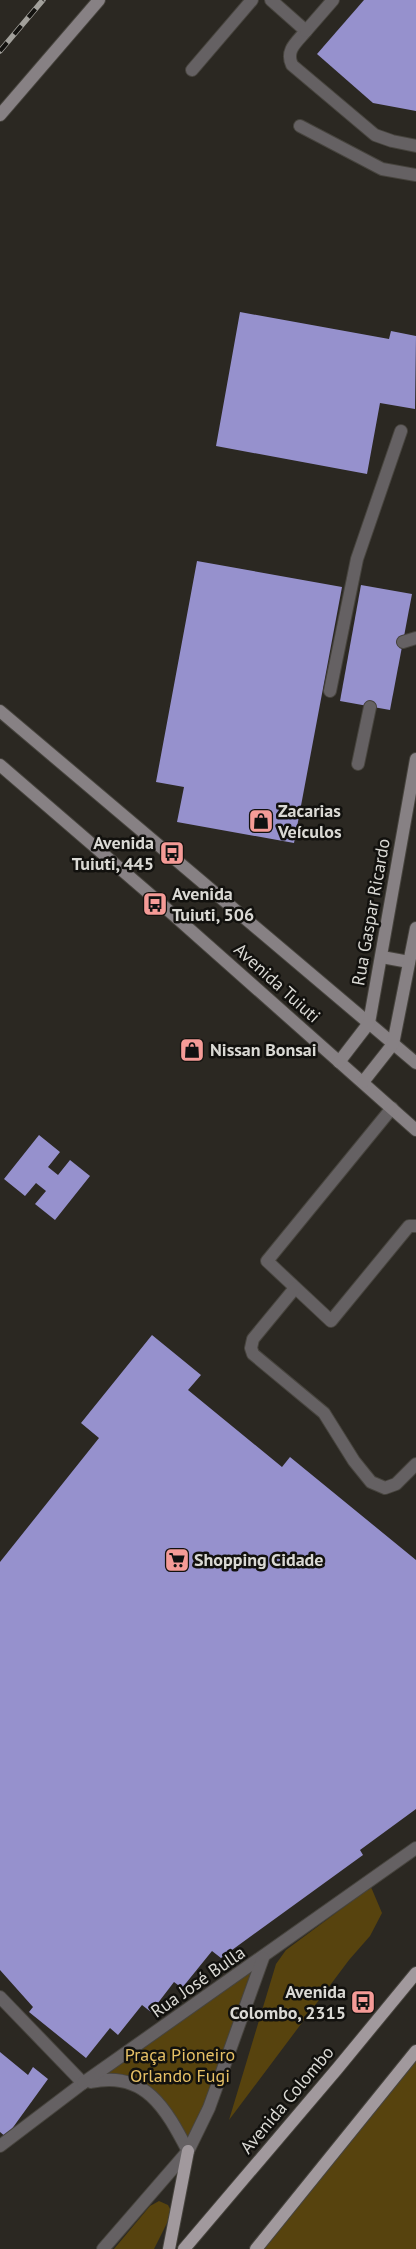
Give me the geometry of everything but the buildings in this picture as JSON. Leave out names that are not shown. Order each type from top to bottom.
[{"type":"main road","points":[[0,115],[99,0]]},
{"type":"main road","name":"Avenida Tuiuti","points":[[0,711],[416,1063]]},
{"type":"main road","name":"Rua Gaspar Ricardo","points":[[339,1062],[369,1023],[416,759]]},
{"type":"main road","name":"Avenida Tuiuti","points":[[0,765],[153,897],[416,1130]]},
{"type":"main road","points":[[363,1082],[393,1044],[416,928]]},
{"type":"main road","points":[[382,957],[409,962]]},
{"type":"main road","name":"Avenida Colombo","points":[[184,2249],[416,1973]]},
{"type":"main road","points":[[257,2248],[416,2051]]},
{"type":"main road","points":[[169,2249],[188,2151]]},
{"type":"street","points":[[192,70],[252,0]]},
{"type":"street","points":[[271,0],[306,31]]},
{"type":"street","points":[[332,0],[290,50],[289,58],[292,65],[375,134],[392,141],[416,146]]},
{"type":"street","points":[[300,126],[382,169],[416,175]]},
{"type":"street","points":[[330,691],[346,637],[358,559],[401,431]]},
{"type":"street","points":[[403,642],[416,638]]},
{"type":"street","points":[[358,764],[370,707]]},
{"type":"street","points":[[392,1108],[284,1243],[266,1261],[331,1321],[409,1226],[416,1226]]},
{"type":"street","points":[[295,1288],[253,1339],[251,1348],[253,1354],[324,1413],[354,1461],[371,1482],[385,1488],[396,1484],[416,1464]]},
{"type":"street","name":"Rua José Bulla","points":[[0,2146],[83,2084],[416,1848]]},
{"type":"street","points":[[103,2249],[188,2151],[209,2108],[263,1958]]},
{"type":"street","points":[[0,1997],[83,2084],[105,2079],[121,2080],[139,2086],[157,2100],[172,2120],[188,2151]]},
{"type":"green space","points":[[371,1887],[382,1913],[370,1936],[349,1960],[229,2120],[276,1964],[286,1950]]},
{"type":"green space","name":"Praça Pioneiro Orlando Fugi","points":[[263,1958],[188,2151],[139,2086],[83,2083]]},
{"type":"green space","points":[[416,2052],[416,2249],[262,2249]]},
{"type":"green space","points":[[159,2201],[168,2205],[172,2213],[154,2249],[114,2249],[150,2206]]},
{"type":"railway","points":[[0,51],[43,0]]},
{"type":"place","name":"Zacarias Veículos","points":[[261,821]]},
{"type":"place","name":"Avenida Tuiuti, 445","points":[[172,853]]},
{"type":"place","name":"Avenida Tuiuti, 506","points":[[155,904]]},
{"type":"place","name":"Nissan Bonsai","points":[[192,1050]]},
{"type":"place","name":"Shopping Cidade","points":[[177,1560]]},
{"type":"place","name":"Avenida Colombo, 2315","points":[[363,2002]]}]
